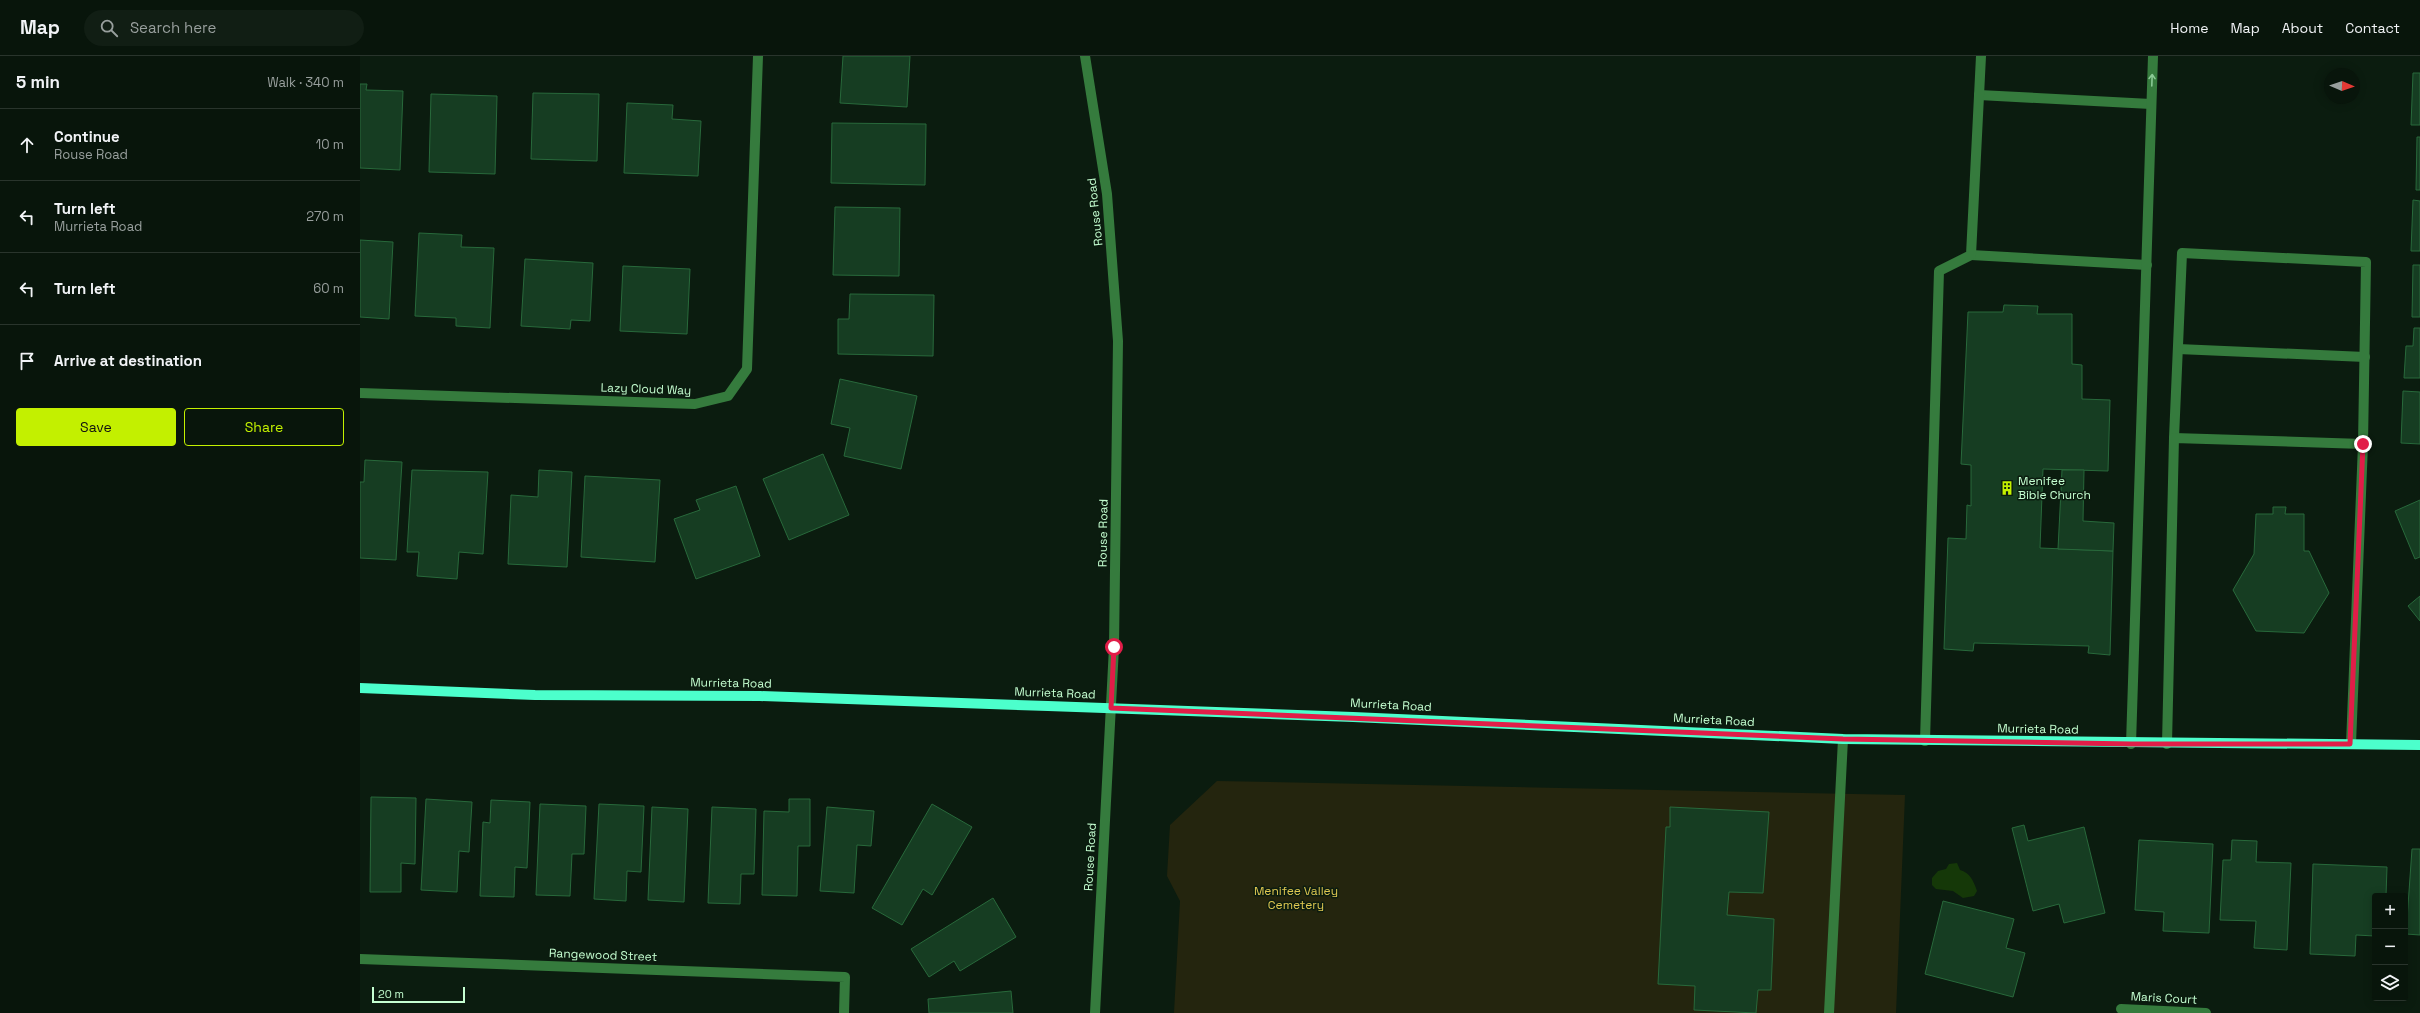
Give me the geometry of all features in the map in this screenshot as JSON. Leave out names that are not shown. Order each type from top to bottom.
[{"type":"main road","name":"Murrieta Road","points":[[360,688],[535,695],[760,696],[1111,708],[1843,739],[2131,744],[2350,744],[2420,746]]},
{"type":"street","name":"Lazy Cloud Way","points":[[360,393],[696,404],[728,396],[747,369],[758,56]]},
{"type":"street","name":"Rouse Road","points":[[1085,56],[1107,194],[1118,341],[1114,647],[1095,1013]]},
{"type":"street","points":[[1971,255],[1981,56]]},
{"type":"street","points":[[2131,744],[2153,56]]},
{"type":"street","points":[[1979,94],[2151,104]]},
{"type":"street","points":[[2167,744],[2174,438],[2182,253],[2366,262],[2363,444],[2350,744]]},
{"type":"street","points":[[1925,741],[1939,271],[1971,255],[2146,265]]},
{"type":"street","points":[[2178,349],[2364,357]]},
{"type":"street","points":[[2174,438],[2363,444]]},
{"type":"street","points":[[1829,1013],[1843,739]]},
{"type":"street","name":"Rangewood Street","points":[[360,959],[845,977],[844,1013]]},
{"type":"street","name":"Maris Court","points":[[2121,1009],[2206,1013]]},
{"type":"green space","name":"Menifee Valley Cemetery","points":[[1217,781],[1905,795],[1896,1013],[1174,1013],[1180,901],[1167,876],[1170,825]]},
{"type":"shaded area","points":[[1957,863],[1960,870],[1969,875],[1972,880],[1977,891],[1974,896],[1963,898],[1953,891],[1936,889],[1932,885],[1932,878],[1938,871],[1946,869],[1949,864]]},
{"type":"building","points":[[843,56],[910,56],[907,107],[840,103]]},
{"type":"building","points":[[2413,73],[2420,73],[2420,125],[2411,125]]},
{"type":"building","points":[[360,84],[367,84],[366,90],[403,91],[400,170],[360,168]]},
{"type":"building","points":[[533,93],[599,94],[597,161],[531,159]]},
{"type":"building","points":[[431,94],[497,96],[495,174],[429,172]]},
{"type":"building","points":[[627,103],[673,105],[672,119],[701,121],[698,176],[624,173]]},
{"type":"building","points":[[832,123],[926,124],[925,185],[831,183]]},
{"type":"building","points":[[2417,137],[2420,137],[2420,190],[2416,190]]},
{"type":"building","points":[[2413,200],[2420,201],[2420,251],[2411,251]]},
{"type":"building","points":[[835,207],[900,208],[899,276],[833,275]]},
{"type":"building","points":[[419,233],[462,235],[461,247],[494,248],[490,328],[456,326],[456,318],[415,316]]},
{"type":"building","points":[[360,240],[393,242],[389,319],[360,317]]},
{"type":"building","points":[[525,259],[593,263],[590,321],[571,320],[570,329],[521,326]]},
{"type":"building","points":[[2413,265],[2420,265],[2420,317],[2412,317]]},
{"type":"building","points":[[623,266],[690,269],[687,334],[620,331]]},
{"type":"building","points":[[850,294],[934,295],[933,356],[838,354],[838,319],[849,319]]},
{"type":"building","name":"Menifee Bible Church","points":[[2004,305],[2038,306],[2037,314],[2072,314],[2072,364],[2082,365],[2082,399],[2110,400],[2108,471],[2043,469],[2040,548],[2113,551],[2110,655],[2088,653],[2089,646],[1974,643],[1973,651],[1944,649],[1948,538],[1966,539],[1967,505],[1971,506],[1971,465],[1961,464],[1968,312],[2003,312]]},
{"type":"building","points":[[2414,328],[2420,328],[2420,378],[2404,378],[2406,346],[2413,346]]},
{"type":"building","points":[[840,379],[917,396],[901,469],[844,456],[850,428],[831,424]]},
{"type":"building","points":[[2403,391],[2420,392],[2420,444],[2401,443]]},
{"type":"building","points":[[823,454],[849,515],[789,540],[763,479]]},
{"type":"building","points":[[365,460],[402,462],[396,560],[360,558],[360,482],[364,482]]},
{"type":"building","points":[[412,470],[488,472],[483,554],[459,552],[457,579],[417,576],[419,552],[407,552]]},
{"type":"building","points":[[539,470],[572,472],[567,567],[508,564],[511,495],[538,497]]},
{"type":"building","points":[[2062,470],[2084,470],[2083,521],[2114,523],[2113,551],[2058,549]]},
{"type":"building","points":[[585,476],[660,480],[655,562],[581,557]]},
{"type":"building","points":[[736,486],[760,556],[696,579],[674,519],[700,510],[696,500]]},
{"type":"building","points":[[2420,500],[2420,557],[2415,559],[2395,511]]},
{"type":"building","points":[[2273,507],[2286,507],[2285,514],[2304,514],[2304,551],[2309,551],[2329,593],[2304,633],[2256,631],[2233,590],[2254,554],[2256,514],[2273,514]]},
{"type":"building","points":[[2420,596],[2420,621],[2408,606]]},
{"type":"building","points":[[371,797],[416,798],[415,864],[401,863],[401,892],[370,892]]},
{"type":"building","points":[[426,799],[472,802],[469,852],[459,851],[457,892],[421,890]]},
{"type":"building","points":[[789,799],[810,799],[810,846],[798,846],[797,896],[762,895],[764,811],[789,812]]},
{"type":"building","points":[[491,800],[530,802],[527,868],[515,867],[514,897],[480,896],[483,822],[490,823]]},
{"type":"building","points":[[540,804],[586,806],[584,854],[572,854],[570,896],[536,895]]},
{"type":"building","points":[[599,804],[644,806],[641,872],[627,871],[626,901],[594,899]]},
{"type":"building","points":[[932,804],[972,827],[932,895],[923,889],[902,925],[872,908]]},
{"type":"building","points":[[652,807],[688,809],[684,902],[648,900]]},
{"type":"building","points":[[712,807],[756,809],[754,874],[741,874],[740,904],[708,903]]},
{"type":"building","points":[[827,807],[874,811],[871,846],[857,845],[854,893],[820,891]]},
{"type":"building","points":[[1670,807],[1769,812],[1763,893],[1729,892],[1727,915],[1774,919],[1771,990],[1758,990],[1756,1013],[1694,1010],[1695,986],[1658,984],[1666,827],[1670,827]]},
{"type":"building","points":[[2024,825],[2028,841],[2084,827],[2105,913],[2064,923],[2059,904],[2033,911],[2012,828]]},
{"type":"building","points":[[2139,840],[2213,844],[2209,933],[2163,931],[2164,912],[2135,910]]},
{"type":"building","points":[[2232,840],[2257,841],[2256,862],[2291,863],[2287,950],[2254,948],[2256,921],[2220,920],[2223,860],[2231,860]]},
{"type":"building","points":[[2412,849],[2420,849],[2420,935],[2408,934],[2408,906]]},
{"type":"building","points":[[2313,864],[2387,867],[2386,893],[2372,893],[2372,936],[2356,935],[2355,956],[2310,954]]},
{"type":"building","points":[[993,898],[1016,937],[960,971],[954,961],[929,977],[911,949]]},
{"type":"building","points":[[1943,901],[2014,919],[2006,948],[2025,953],[2013,997],[1925,974]]},
{"type":"building","points":[[1011,991],[1013,1013],[929,1013],[928,999]]},
{"type":"place","name":"Menifee Bible Church","points":[[2007,488]]},
{"type":"route","points":[[1114,647],[1111,708],[1353,717],[1843,739],[2131,744],[2350,744],[2363,444]]}]
